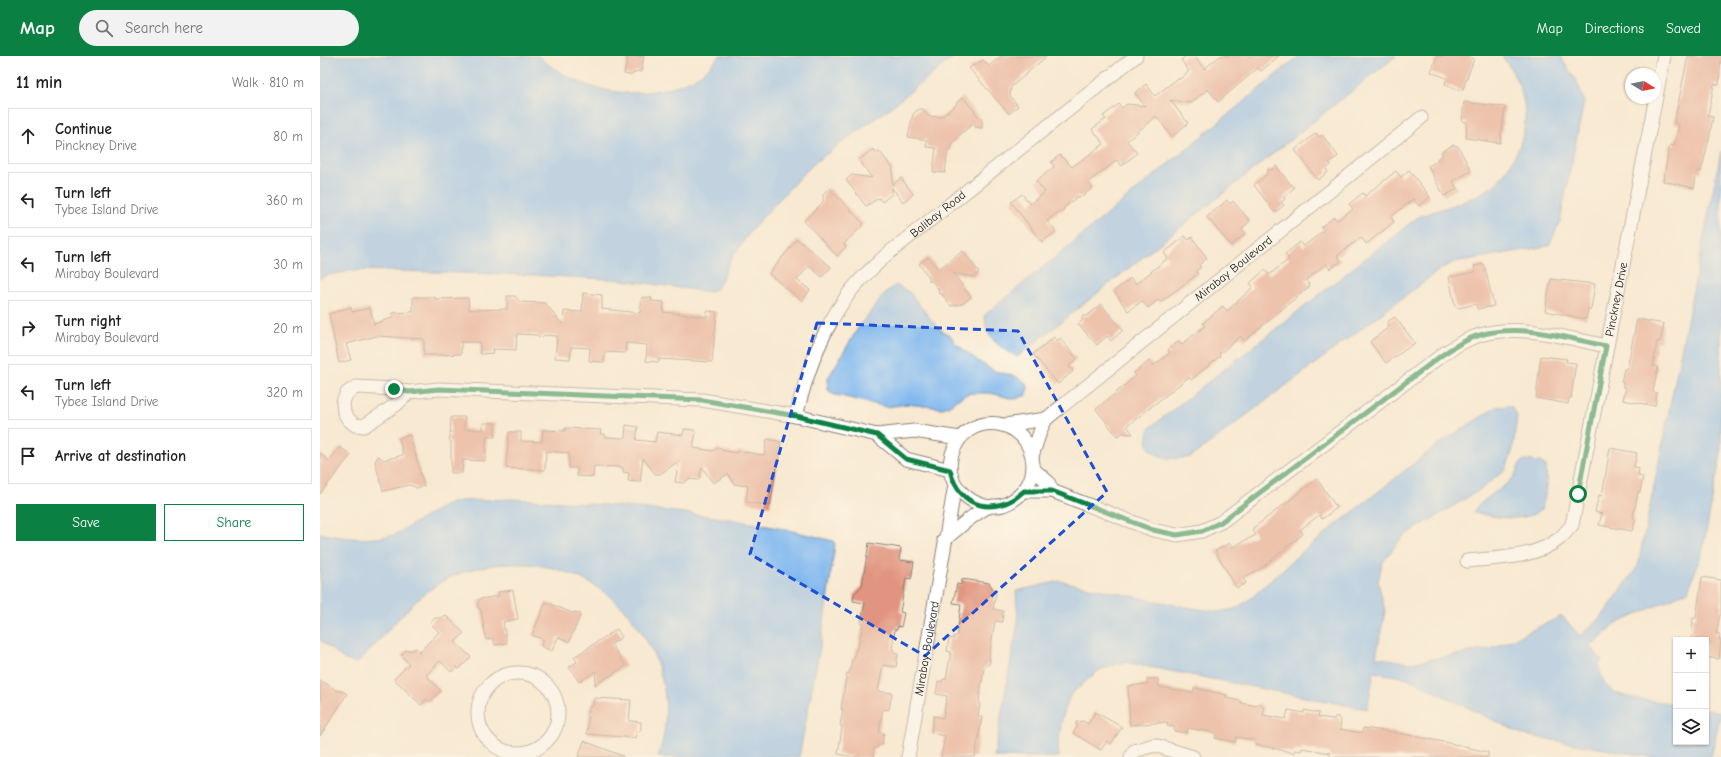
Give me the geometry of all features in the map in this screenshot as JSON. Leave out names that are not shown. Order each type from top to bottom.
[{"type":"street","name":"Balibay Road","points":[[796,416],[812,361],[825,333],[847,296],[860,280],[885,256],[1136,56]]},
{"type":"street","name":"Pinckney Drive","points":[[1467,561],[1520,555],[1546,547],[1560,538],[1572,525],[1664,56]]},
{"type":"street","name":"Mirabay Boulevard","points":[[1046,419],[1005,425],[993,423],[981,424],[970,429],[960,438],[954,447],[950,458],[950,470],[955,485],[964,496],[975,503],[988,507],[1002,506],[1014,500],[1024,491],[1030,480],[1041,429],[1046,419],[1421,118]]},
{"type":"street","points":[[1024,491],[1052,491],[1153,530],[1177,535],[1202,531],[1221,522],[1435,359],[1463,342],[1496,331],[1520,330],[1606,346]]},
{"type":"street","points":[[409,392],[397,404],[364,426],[355,425],[344,413],[343,402],[347,393],[356,387],[394,389],[409,392],[439,389],[702,400],[796,416],[877,435],[908,432],[960,438]]},
{"type":"street","points":[[1005,425],[1018,432],[1027,443],[1033,463],[1048,482],[1052,491]]},
{"type":"street","points":[[903,457],[904,440],[908,432]]},
{"type":"street","points":[[877,435],[903,457],[950,470]]},
{"type":"street","name":"Mirabay Boulevard","points":[[908,757],[944,540],[955,485]]},
{"type":"street","name":"Mirabay Boulevard","points":[[944,540],[988,507]]},
{"type":"street","points":[[520,672],[534,676],[544,682],[552,692],[557,704],[558,717],[555,729],[548,740],[538,748],[526,752],[500,753],[482,730],[478,717],[479,703],[484,690],[494,680],[506,674],[520,672]]},
{"type":"street","points":[[1131,757],[1134,751],[1154,745],[1193,757]]},
{"type":"highlighted area","points":[[817,323],[1018,331],[1107,492],[925,656],[750,554]]},
{"type":"water","points":[[320,56],[538,56],[568,77],[584,84],[618,92],[636,93],[654,91],[686,82],[704,72],[719,56],[955,56],[891,107],[817,161],[800,177],[751,230],[729,263],[718,287],[710,292],[622,280],[532,275],[360,270],[328,275],[320,279]]},
{"type":"water","points":[[1299,56],[1396,56],[1017,357],[1004,349],[990,336],[987,330],[985,315]]},
{"type":"water","points":[[1502,56],[1560,56],[1577,82],[1584,101],[1560,221],[1549,246],[1454,262],[1442,268],[1191,457],[1165,457],[1157,455],[1151,451],[1148,445],[1148,437],[1151,427],[1418,217],[1458,204],[1486,191],[1499,180],[1519,147],[1525,120],[1525,107],[1522,94],[1511,68]]},
{"type":"water","points":[[1721,151],[1721,453],[1702,553],[1688,591],[1614,625],[1590,647],[1602,660],[1598,665],[1602,677],[1609,688],[1631,698],[1673,704],[1673,745],[1709,745],[1709,710],[1721,712],[1711,757],[1651,757],[1524,735],[1407,678],[1374,672],[1367,709],[1124,662],[1099,670],[1070,695],[1062,719],[1058,747],[1059,757],[994,757],[1018,621],[1016,591],[1060,581],[1180,606],[1218,612],[1235,609],[1250,599],[1302,552],[1436,446],[1496,407],[1511,406],[1517,416],[1513,449],[1506,469],[1481,489],[1402,537],[1382,563],[1378,582],[1385,611],[1376,657],[1410,663],[1494,648],[1562,616],[1580,636],[1604,614],[1638,566]]},
{"type":"water","points":[[896,285],[909,292],[938,328],[951,336],[955,343],[978,361],[994,371],[1015,376],[1025,382],[1028,386],[1027,395],[1015,399],[990,393],[972,393],[964,395],[948,406],[942,408],[907,404],[887,407],[832,394],[828,390],[828,378],[860,325],[886,292]]},
{"type":"water","points":[[1524,460],[1540,462],[1546,466],[1547,486],[1542,509],[1534,514],[1518,518],[1490,516],[1473,512],[1477,507],[1512,479],[1520,464]]},
{"type":"water","points":[[512,499],[593,504],[714,517],[794,531],[833,541],[835,544],[822,636],[799,757],[658,757],[662,744],[666,717],[664,690],[652,651],[637,625],[618,603],[596,586],[571,574],[544,566],[516,564],[487,566],[458,574],[442,581],[415,602],[357,663],[345,660],[320,640],[320,533],[338,537],[367,539],[385,537],[394,535],[447,504],[460,501]]},
{"type":"building","points":[[628,56],[644,56],[641,72],[637,71],[631,75],[624,74]]},
{"type":"building","points":[[1001,56],[1047,56],[1011,87],[1010,96],[1018,106],[1009,114],[969,68],[983,60],[989,66]]},
{"type":"building","points":[[1186,56],[1194,56],[1204,69],[1220,56],[1279,56],[1261,71],[1258,68],[1218,102],[1208,89],[1191,103],[1170,100],[1188,123],[1172,137],[1156,116],[1127,141],[1137,153],[1122,166],[1117,160],[1088,182],[1093,188],[1079,198],[1078,196],[1064,208],[1063,211],[1059,211],[1047,221],[1056,231],[1042,242],[1011,202],[1022,194],[1030,204],[1045,192],[1036,181],[1054,167],[1051,162],[1060,155],[1072,167],[1104,144],[1092,129],[1106,119],[1103,116],[1119,104],[1122,108],[1127,104],[1145,106],[1135,93],[1146,84],[1155,96],[1177,79],[1180,79],[1189,71],[1181,60]]},
{"type":"building","points":[[1437,56],[1467,56],[1474,59],[1462,91],[1445,84],[1447,78],[1431,72]]},
{"type":"building","points":[[1688,56],[1721,56],[1719,85],[1714,84],[1708,116],[1713,117],[1709,139],[1701,172],[1697,171],[1694,188],[1663,181],[1670,145],[1674,146],[1679,124],[1674,123]]},
{"type":"building","points":[[963,97],[982,121],[982,128],[975,127],[973,124],[958,136],[957,139],[951,144],[951,149],[948,151],[945,173],[933,172],[936,148],[926,147],[927,140],[908,137],[913,114],[919,109],[923,109],[928,116],[941,117],[956,105],[957,102]]},
{"type":"building","points":[[1464,102],[1505,107],[1500,143],[1466,138],[1467,122],[1462,121]]},
{"type":"building","points":[[1316,133],[1319,137],[1322,135],[1338,156],[1329,163],[1331,165],[1326,169],[1328,172],[1318,180],[1295,150]]},
{"type":"building","points":[[1453,145],[1458,146],[1471,171],[1453,181],[1457,189],[1444,196],[1428,166],[1438,161],[1437,159],[1443,155],[1441,152]]},
{"type":"building","points":[[873,149],[877,153],[879,151],[893,168],[892,185],[901,178],[913,194],[903,202],[892,188],[892,194],[882,202],[879,198],[866,206],[846,180],[852,175],[872,178],[859,160]]},
{"type":"building","points":[[1276,166],[1294,188],[1284,197],[1285,199],[1281,202],[1284,205],[1275,213],[1254,185],[1267,174],[1268,169],[1272,170]]},
{"type":"building","points":[[1409,170],[1430,197],[1419,206],[1413,199],[1391,217],[1394,222],[1366,244],[1361,237],[1337,256],[1341,261],[1330,269],[1326,264],[1306,280],[1310,286],[1244,341],[1241,336],[1191,380],[1189,377],[1127,426],[1133,434],[1123,433],[1117,436],[1096,409],[1136,376],[1134,373],[1149,361],[1153,366],[1170,353],[1168,350],[1179,341],[1181,345],[1205,326],[1203,323],[1223,306],[1227,311],[1253,287],[1250,283],[1265,270],[1269,275],[1289,259],[1285,254],[1300,242],[1303,247],[1324,230],[1321,227],[1334,217],[1337,220],[1353,209],[1349,204],[1363,193],[1365,196],[1396,171],[1401,177]]},
{"type":"building","points":[[829,188],[864,224],[844,244],[846,247],[837,256],[804,221],[823,202],[823,194]]},
{"type":"building","points":[[1227,200],[1230,204],[1233,201],[1250,221],[1242,229],[1245,234],[1231,246],[1207,217]]},
{"type":"building","points":[[1185,236],[1189,240],[1192,237],[1207,258],[1199,265],[1201,267],[1196,271],[1198,274],[1160,302],[1158,300],[1148,308],[1142,301],[1128,311],[1114,291],[1131,278],[1136,284],[1168,258],[1164,253]]},
{"type":"building","points":[[797,239],[831,267],[822,277],[809,266],[797,280],[810,290],[802,301],[769,274]]},
{"type":"building","points":[[963,251],[979,272],[974,277],[953,273],[971,297],[962,304],[951,306],[942,294],[938,293],[939,290],[932,281],[929,281],[929,277],[919,264],[928,257],[938,269]]},
{"type":"building","points":[[1484,264],[1494,306],[1477,309],[1476,304],[1459,308],[1455,306],[1449,277],[1475,272],[1474,266]]},
{"type":"building","points":[[1551,279],[1595,284],[1591,309],[1588,309],[1586,319],[1545,311]]},
{"type":"building","points":[[583,293],[602,295],[602,309],[640,313],[642,297],[652,298],[651,301],[664,302],[663,312],[707,317],[707,311],[717,312],[712,362],[659,359],[659,362],[646,361],[647,345],[626,343],[625,353],[605,352],[604,362],[589,361],[590,348],[571,347],[570,359],[555,358],[557,336],[544,335],[541,338],[537,335],[517,334],[516,350],[493,349],[494,353],[480,354],[480,342],[461,342],[461,354],[435,355],[424,355],[424,339],[377,336],[346,344],[351,360],[339,363],[329,314],[351,307],[352,312],[370,308],[374,324],[392,318],[392,313],[413,312],[413,297],[435,297],[435,299],[468,298],[469,310],[507,309],[507,296],[515,296],[520,302],[545,303],[563,325],[564,311],[582,312]]},
{"type":"building","points":[[1101,304],[1123,330],[1111,341],[1107,336],[1097,345],[1078,324],[1082,321],[1082,316],[1087,316]]},
{"type":"building","points":[[1395,317],[1415,343],[1386,363],[1370,342],[1390,326],[1387,322]]},
{"type":"building","points":[[1637,319],[1664,324],[1660,342],[1657,341],[1653,366],[1658,367],[1653,392],[1657,393],[1655,406],[1623,400],[1626,387],[1623,387],[1623,382],[1621,382],[1624,369],[1627,369]]},
{"type":"building","points":[[1054,337],[1057,341],[1060,338],[1077,359],[1069,366],[1073,371],[1058,384],[1033,354]]},
{"type":"building","points":[[1541,356],[1567,359],[1566,362],[1576,363],[1571,398],[1569,398],[1568,404],[1536,398]]},
{"type":"building","points":[[451,417],[465,417],[464,429],[483,430],[483,423],[495,423],[495,437],[487,437],[485,461],[463,460],[462,473],[451,473],[451,442],[449,439]]},
{"type":"building","points":[[626,425],[638,427],[636,440],[655,442],[657,432],[683,435],[684,429],[694,430],[696,432],[693,448],[713,451],[719,447],[721,450],[736,453],[737,451],[764,455],[767,439],[781,442],[770,506],[746,502],[748,486],[734,484],[728,474],[713,483],[702,467],[699,480],[689,479],[683,483],[675,482],[679,461],[660,474],[655,474],[643,458],[640,482],[628,481],[629,473],[623,472],[623,468],[621,467],[594,466],[593,477],[577,476],[577,468],[569,468],[569,453],[546,451],[545,470],[506,468],[509,432],[521,432],[521,441],[542,442],[543,430],[565,431],[565,428],[601,430],[600,434],[605,434],[605,437],[625,438]]},
{"type":"building","points":[[410,435],[424,486],[417,488],[410,485],[383,491],[375,462],[378,456],[384,460],[403,455],[399,438]]},
{"type":"building","points":[[340,447],[351,455],[320,494],[320,453],[329,461]]},
{"type":"building","points":[[1610,448],[1637,453],[1634,467],[1639,468],[1638,476],[1643,477],[1640,492],[1638,492],[1633,517],[1635,520],[1632,531],[1599,525],[1602,514],[1595,512],[1599,495],[1602,496]]},
{"type":"building","points":[[1317,479],[1337,508],[1322,519],[1319,515],[1300,530],[1303,534],[1266,565],[1243,578],[1246,583],[1237,588],[1215,551],[1230,543],[1232,547],[1256,535],[1252,529]]},
{"type":"building","points":[[869,543],[901,548],[899,560],[914,562],[911,579],[906,578],[900,612],[904,613],[901,627],[898,626],[897,630],[895,629],[892,649],[894,650],[894,653],[898,654],[896,667],[883,665],[878,691],[892,693],[889,710],[883,709],[879,732],[884,733],[882,745],[878,745],[877,748],[874,748],[873,757],[852,757],[838,754],[842,727],[840,725],[843,709],[841,709],[847,673],[849,674],[852,660],[858,647],[863,624],[861,623],[865,603],[853,601],[854,594],[862,586]]},
{"type":"building","points":[[1702,577],[1721,580],[1721,615],[1716,634],[1720,634],[1719,640],[1721,640],[1719,659],[1709,657],[1709,637],[1691,637],[1693,618],[1696,618]]},
{"type":"building","points":[[962,579],[989,583],[996,593],[993,609],[1003,611],[1002,622],[995,621],[989,657],[990,663],[984,668],[978,717],[982,717],[975,757],[941,757],[945,736],[931,733],[934,716],[943,718],[947,696],[936,694],[938,681],[942,682],[943,679],[946,679],[951,652],[947,651],[949,638],[954,639],[954,636],[957,636],[961,604],[953,603],[957,584],[961,585]]},
{"type":"building","points":[[513,590],[518,619],[503,622],[507,643],[495,645],[493,638],[486,640],[481,610],[478,608],[478,603],[480,599],[499,596],[498,592]]},
{"type":"building","points":[[546,602],[572,613],[575,612],[581,614],[569,642],[558,637],[552,651],[541,646],[544,640],[532,635]]},
{"type":"building","points":[[445,615],[464,633],[455,642],[471,657],[459,669],[456,667],[451,672],[440,661],[426,675],[441,691],[429,702],[426,699],[421,705],[394,679],[409,664],[401,655],[406,650],[413,650],[416,648],[419,652],[439,632],[430,623],[435,618],[442,618]]},
{"type":"building","points":[[617,629],[622,637],[611,644],[626,666],[595,685],[596,671],[579,682],[569,667],[577,662],[574,657]]},
{"type":"building","points":[[1147,679],[1158,679],[1159,687],[1193,693],[1194,688],[1227,695],[1226,698],[1241,701],[1241,703],[1256,706],[1260,703],[1264,709],[1263,715],[1286,719],[1288,710],[1304,713],[1304,710],[1319,713],[1318,717],[1333,719],[1337,716],[1341,722],[1340,729],[1362,733],[1363,728],[1393,732],[1488,752],[1488,757],[1330,757],[1330,753],[1302,748],[1301,751],[1295,750],[1294,753],[1255,744],[1254,740],[1236,737],[1235,742],[1215,738],[1216,733],[1188,728],[1187,733],[1174,731],[1175,727],[1167,726],[1168,722],[1130,725],[1128,686],[1147,684]]},
{"type":"building","points":[[320,680],[338,691],[347,694],[320,736]]},
{"type":"building","points":[[594,698],[631,700],[629,721],[641,722],[641,729],[636,734],[635,738],[587,734],[589,706],[593,706]]},
{"type":"building","points":[[1095,712],[1122,727],[1111,744],[1107,741],[1101,750],[1073,733],[1077,727],[1076,722],[1083,721],[1088,724]]},
{"type":"building","points":[[584,741],[623,756],[623,757],[578,757]]},
{"type":"route","points":[[394,389],[409,392],[439,389],[545,392],[702,400],[796,416],[877,435],[906,459],[950,470],[955,485],[964,496],[975,503],[988,507],[1002,506],[1014,500],[1024,491],[1052,491],[1153,530],[1177,535],[1202,531],[1221,522],[1442,355],[1463,342],[1479,335],[1496,331],[1520,330],[1606,346],[1578,494]]}]
